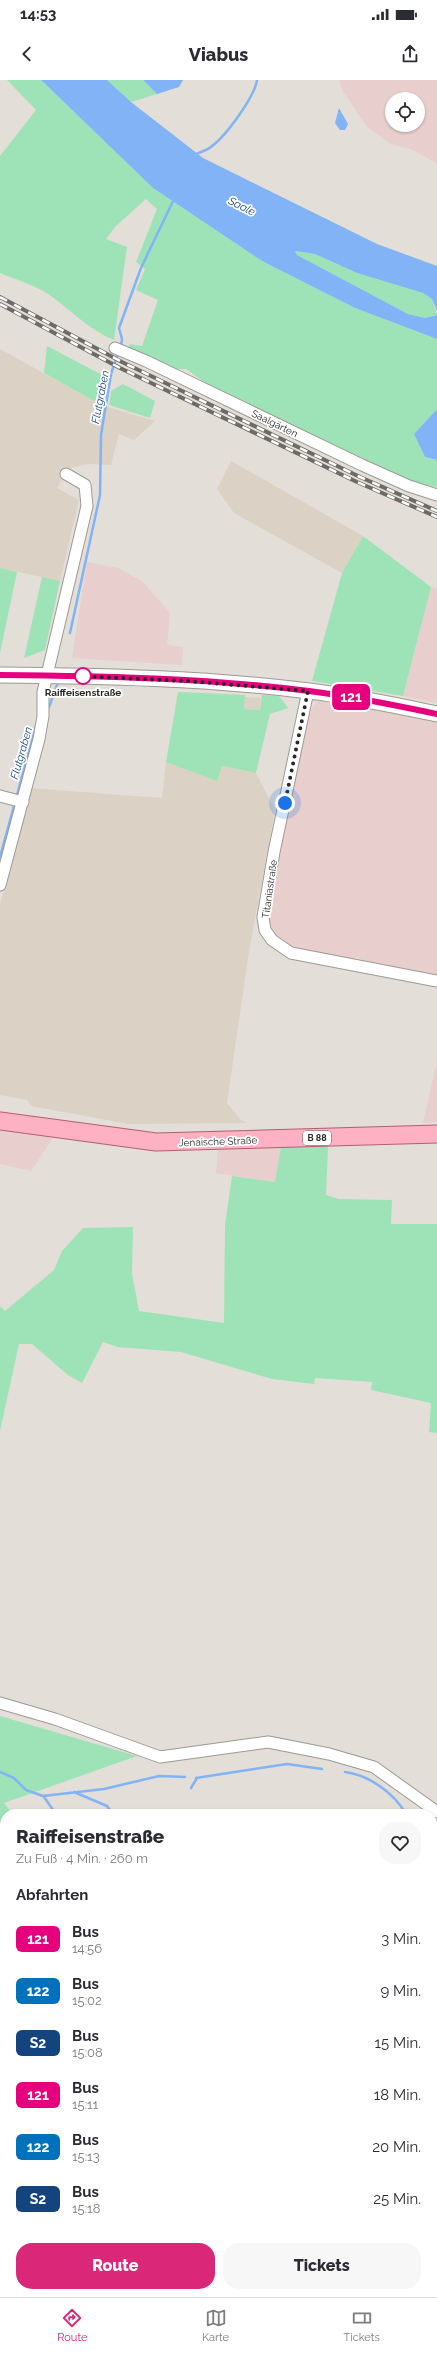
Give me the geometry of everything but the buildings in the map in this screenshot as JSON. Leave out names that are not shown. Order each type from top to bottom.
[{"type":"main road","name":"Jenaische Straße","points":[[0,1121],[162,1143],[437,1134]]},
{"type":"street","name":"Saalgärten","points":[[119,350],[362,465],[409,486],[437,495]]},
{"type":"street","points":[[0,885],[39,739],[47,675],[86,506],[85,485],[66,474]]},
{"type":"street","points":[[0,675],[47,675],[187,681],[308,691],[358,698],[437,714]]},
{"type":"street","name":"Titaniastraße","points":[[308,691],[274,852],[263,918],[265,930],[272,940],[291,952],[437,981]]},
{"type":"street","points":[[0,796],[23,802]]},
{"type":"street","points":[[0,1703],[54,1719],[160,1757],[268,1742],[329,1754],[374,1766],[433,1809]]},
{"type":"shaded area","points":[[339,80],[437,80],[437,163],[410,149],[391,144],[367,127],[343,91]]},
{"type":"shaded area","points":[[0,349],[101,405],[155,421],[134,440],[119,434],[111,465],[89,464],[69,468],[57,488],[79,500],[60,581],[0,568]]},
{"type":"shaded area","points":[[231,461],[363,536],[342,573],[234,513],[217,489]]},
{"type":"shaded area","points":[[87,562],[118,568],[143,582],[170,613],[167,645],[183,647],[182,665],[72,658]]},
{"type":"shaded area","points":[[431,587],[437,589],[437,703],[403,696]]},
{"type":"shaded area","points":[[245,697],[261,698],[260,710],[244,709]]},
{"type":"shaded area","points":[[318,701],[365,707],[437,722],[437,976],[367,963],[356,956],[355,961],[289,948],[280,944],[268,927],[267,915],[288,804],[310,711]]},
{"type":"shaded area","points":[[166,762],[217,780],[222,766],[256,773],[275,810],[249,951],[227,1103],[241,1120],[248,1123],[129,1124],[31,1106],[27,1100],[0,1095],[0,905],[30,788],[162,798]]},
{"type":"shaded area","points":[[437,1061],[437,1122],[423,1123],[428,1101]]},
{"type":"shaded area","points":[[0,1129],[53,1138],[31,1171],[0,1164]]},
{"type":"shaded area","points":[[281,1147],[275,1182],[216,1173],[218,1149]]},
{"type":"green space","points":[[7,80],[41,80],[153,188],[262,261],[355,308],[437,339],[437,409],[414,434],[425,457],[437,460],[437,487],[409,482],[216,390],[186,369],[172,369],[128,348],[130,344],[142,346],[158,300],[136,290],[145,269],[136,262],[157,209],[146,199],[116,226],[106,239],[127,247],[114,340],[96,331],[48,294],[0,273],[0,156],[36,110]]},
{"type":"green space","points":[[107,80],[143,80],[157,94],[131,102]]},
{"type":"green space","points":[[295,251],[315,254],[357,273],[423,293],[432,299],[437,315],[425,318],[408,314],[297,255]]},
{"type":"green space","points":[[47,346],[106,377],[101,405],[44,373]]},
{"type":"green space","points":[[123,384],[155,401],[150,418],[109,405],[111,391]]},
{"type":"green space","points":[[363,536],[431,587],[403,696],[312,681],[342,573]]},
{"type":"green space","points":[[0,568],[17,572],[0,653]]},
{"type":"green space","points":[[42,577],[60,581],[45,650],[24,658]]},
{"type":"green space","points":[[178,692],[245,695],[244,709],[260,710],[262,695],[279,696],[288,708],[270,714],[256,773],[222,766],[217,781],[166,762]]},
{"type":"green space","points":[[328,1146],[326,1195],[339,1199],[392,1200],[391,1224],[437,1224],[437,1433],[429,1432],[431,1403],[371,1390],[372,1382],[315,1378],[314,1384],[272,1379],[181,1352],[118,1347],[103,1342],[82,1383],[68,1375],[32,1344],[19,1344],[0,1431],[0,1306],[5,1311],[54,1270],[62,1251],[83,1228],[133,1227],[132,1274],[139,1311],[224,1323],[225,1225],[232,1176],[275,1182],[281,1147]]},
{"type":"green space","points":[[0,1716],[137,1756],[4,1803],[9,1809],[0,1809]]},
{"type":"water","name":"Saale","points":[[41,80],[107,80],[131,102],[203,158],[377,244],[437,266],[437,311],[432,299],[423,293],[357,273],[315,254],[295,251],[297,255],[408,314],[425,318],[437,315],[437,339],[355,308],[262,261],[153,188]]},
{"type":"water","points":[[143,80],[183,80],[179,87],[157,94]]},
{"type":"water","points":[[339,108],[348,124],[345,130],[340,130],[335,123]]},
{"type":"water","points":[[437,409],[437,460],[425,457],[414,434]]},
{"type":"waterway","points":[[196,154],[210,147],[225,134],[246,105],[257,80]]},
{"type":"waterway","name":"Flutgraben","points":[[121,346],[122,339],[119,328],[141,268],[174,199]]},
{"type":"waterway","name":"Flutgraben","points":[[70,633],[100,495],[101,435],[111,374],[118,353]]},
{"type":"waterway","name":"Flutgraben","points":[[49,707],[57,685]]},
{"type":"waterway","name":"Flutgraben","points":[[17,795],[36,726]]},
{"type":"waterway","name":"Flutgraben","points":[[0,857],[14,806]]},
{"type":"waterway","points":[[196,1778],[287,1764],[322,1769]]},
{"type":"waterway","points":[[0,1772],[14,1778],[26,1790],[43,1796],[104,1789],[159,1776],[185,1777]]},
{"type":"waterway","points":[[345,1772],[363,1777],[380,1786],[395,1799],[403,1809]]},
{"type":"waterway","points":[[191,1788],[197,1778]]},
{"type":"waterway","points":[[74,1792],[107,1806],[109,1809]]},
{"type":"waterway","points":[[44,1797],[52,1809]]},
{"type":"railway","points":[[0,297],[122,362],[360,477],[437,511]]},
{"type":"railway","points":[[0,304],[120,368],[357,482],[437,517]]},
{"type":"bus line","name":"121","points":[[0,675],[47,675],[242,685],[308,691],[358,698],[437,714]]},
{"type":"place","name":"Raiffeisenstraße","points":[[83,676]]},
{"type":"route","points":[[83,676],[78,676],[187,681],[308,691],[285,803]]}]
